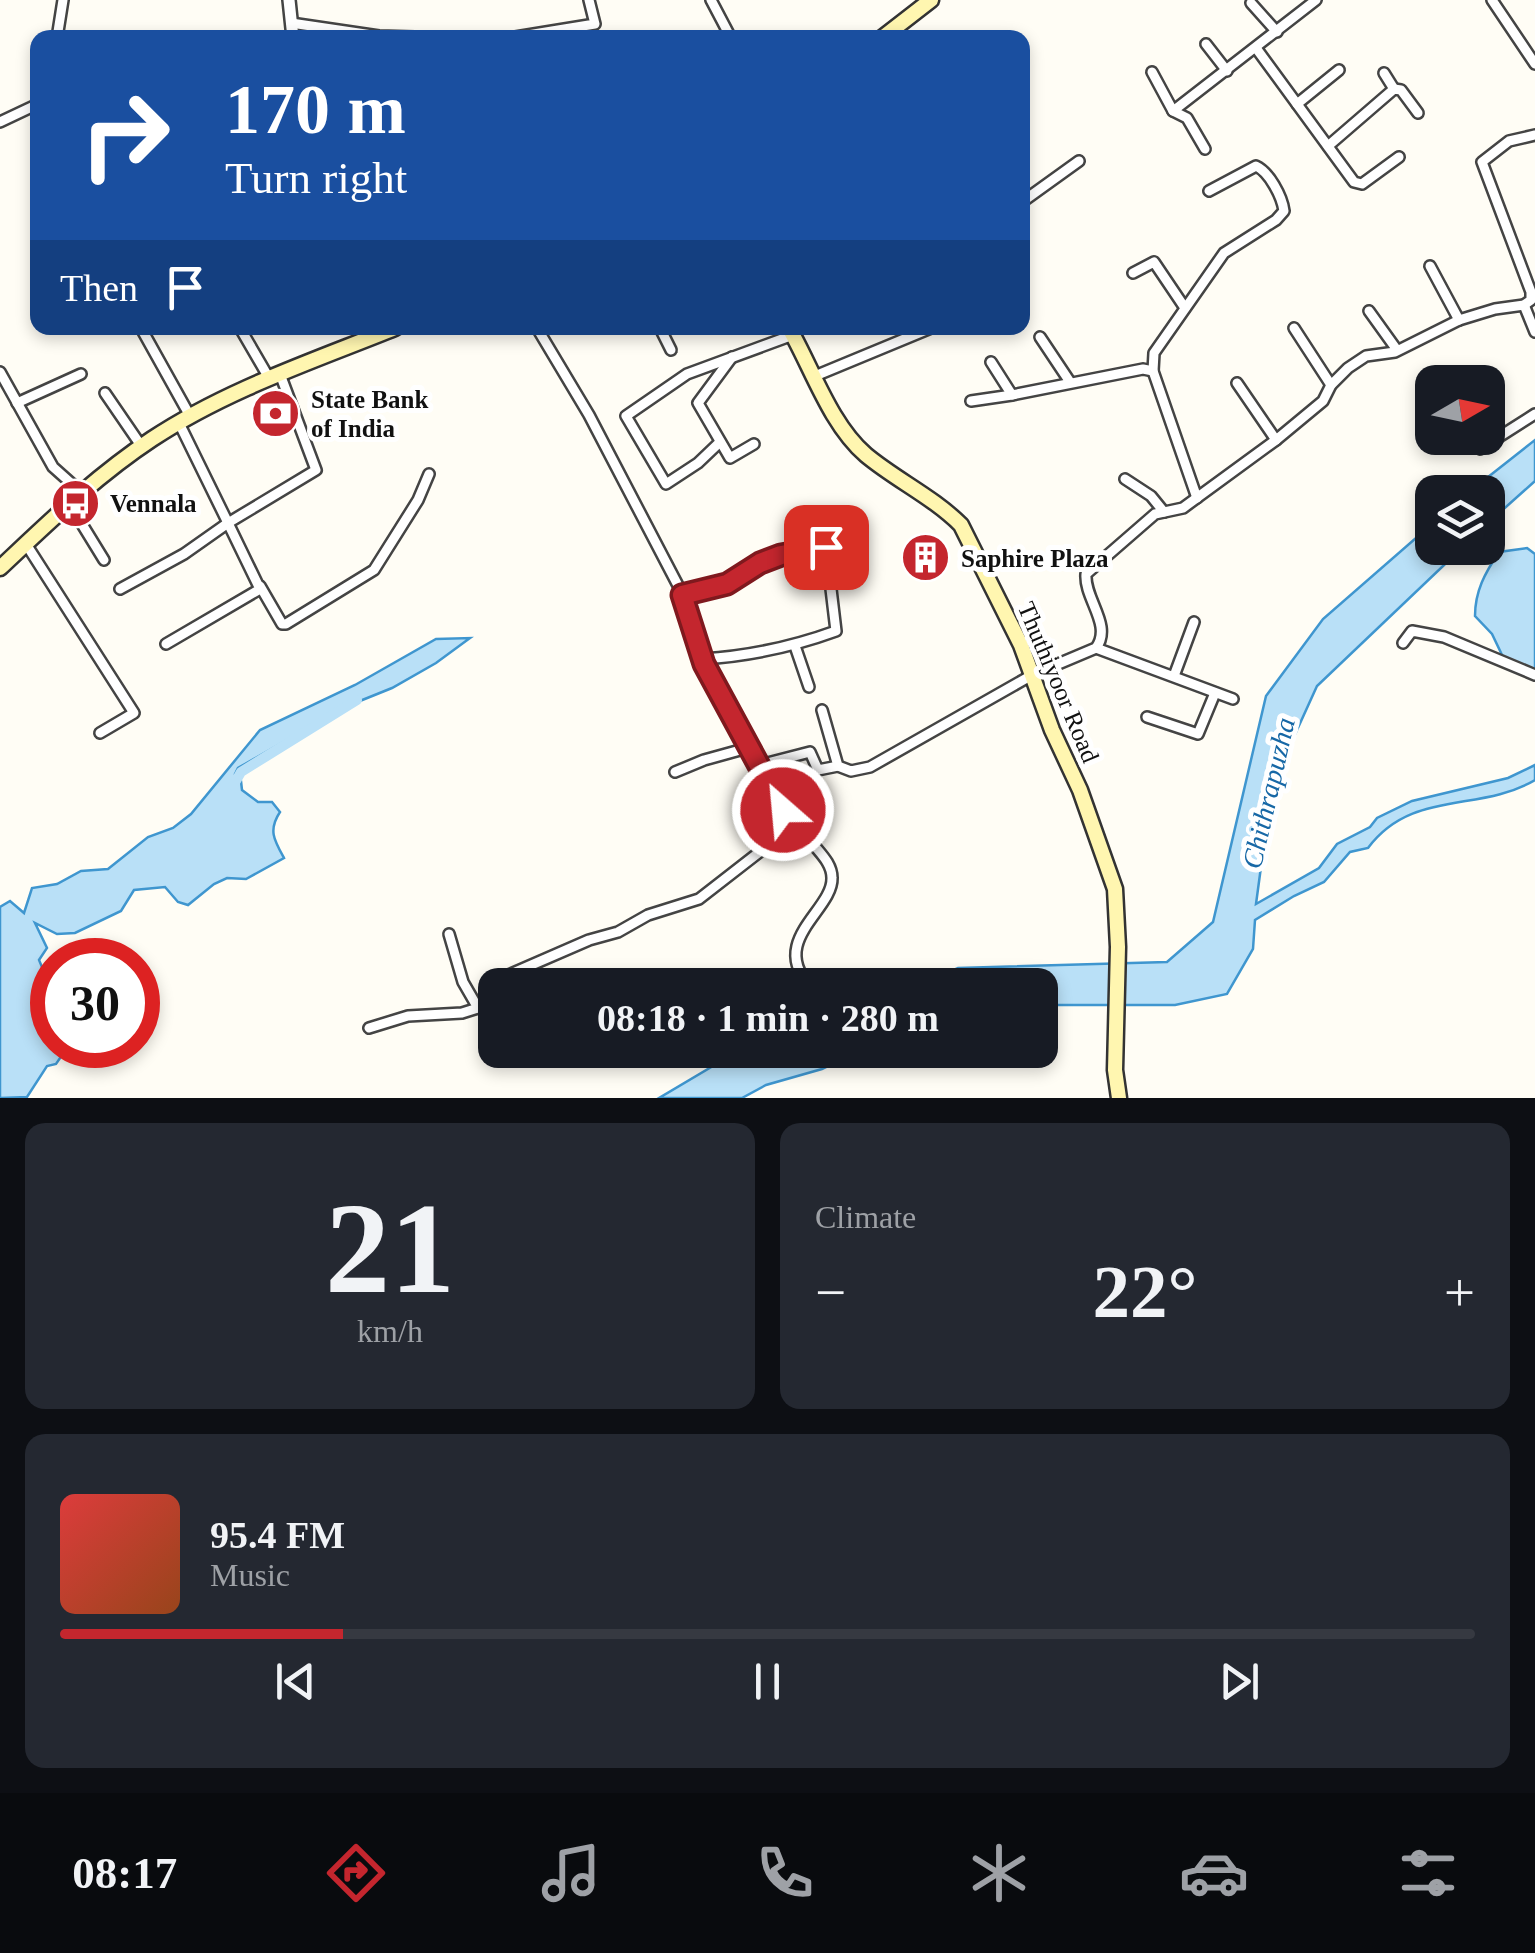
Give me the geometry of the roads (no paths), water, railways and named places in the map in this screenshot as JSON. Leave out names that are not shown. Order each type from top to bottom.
[{"type":"main road","points":[[892,30],[931,0]]},
{"type":"main road","points":[[0,568],[81,492],[185,420],[275,376],[378,335]]},
{"type":"main road","name":"Thuthiyoor Road","points":[[795,335],[838,420],[864,453],[961,525],[1032,675],[1080,790],[1114,889],[1118,948],[1114,1070],[1119,1098]]},
{"type":"street","points":[[58,30],[63,0]]},
{"type":"street","points":[[290,0],[292,30]]},
{"type":"street","points":[[568,30],[594,24],[589,0]]},
{"type":"street","points":[[712,0],[727,30]]},
{"type":"street","points":[[1172,111],[1316,0]]},
{"type":"street","points":[[1492,0],[1535,64]]},
{"type":"street","points":[[1251,4],[1277,32]]},
{"type":"street","points":[[291,23],[338,30]]},
{"type":"street","points":[[1206,44],[1227,71]]},
{"type":"street","points":[[1256,48],[1358,184],[1399,157]]},
{"type":"street","points":[[1297,104],[1339,70]]},
{"type":"street","points":[[1152,72],[1172,111],[1187,118],[1206,149]]},
{"type":"street","points":[[1384,73],[1394,89]]},
{"type":"street","points":[[1328,146],[1394,89],[1402,90],[1418,113]]},
{"type":"street","points":[[0,122],[30,108]]},
{"type":"street","points":[[760,765],[810,752],[818,770],[870,767],[1032,675],[1096,648],[1104,630],[1085,588],[1086,574],[1154,514],[1182,508],[1276,440],[1324,402],[1331,386],[1366,356],[1397,350],[1459,320],[1531,300],[1532,292],[1482,162],[1509,141],[1535,135]]},
{"type":"street","points":[[1030,196],[1080,161]]},
{"type":"street","points":[[1198,498],[1152,372],[1154,353],[1224,253],[1276,220],[1284,210],[1263,169],[1256,166],[1210,191]]},
{"type":"street","points":[[1133,273],[1154,262],[1185,308]]},
{"type":"street","points":[[1430,266],[1459,320]]},
{"type":"street","points":[[1524,305],[1535,332]]},
{"type":"street","points":[[1369,312],[1397,350]]},
{"type":"street","points":[[1294,328],[1331,386]]},
{"type":"street","points":[[144,335],[228,523],[282,624],[374,570],[418,500],[429,474]]},
{"type":"street","points":[[120,589],[184,554],[316,470],[275,376],[245,335]]},
{"type":"street","points":[[540,335],[589,415],[682,595],[703,659],[784,816],[826,859],[832,872],[829,890],[799,936],[801,968]]},
{"type":"street","points":[[664,335],[671,350]]},
{"type":"street","points":[[720,442],[698,463],[666,484],[626,416],[664,388],[701,368],[781,335]]},
{"type":"street","points":[[815,376],[914,335]]},
{"type":"street","points":[[1040,338],[1070,382]]},
{"type":"street","points":[[734,355],[698,402],[730,458],[754,444]]},
{"type":"street","points":[[991,362],[1012,395]]},
{"type":"street","points":[[701,368],[713,383]]},
{"type":"street","points":[[971,401],[1143,369],[1152,372]]},
{"type":"street","points":[[0,372],[53,467],[81,492]]},
{"type":"street","points":[[17,403],[81,374]]},
{"type":"street","points":[[1237,384],[1276,440]]},
{"type":"street","points":[[106,393],[142,447]]},
{"type":"street","points":[[1505,433],[1535,414]]},
{"type":"street","points":[[1125,478],[1152,496],[1164,512]]},
{"type":"street","points":[[68,503],[104,560]]},
{"type":"street","points":[[26,544],[134,713],[100,734]]},
{"type":"street","points":[[682,595],[727,584],[781,555],[826,547],[836,631],[794,646],[741,657],[703,659]]},
{"type":"street","points":[[166,644],[252,595],[260,586]]},
{"type":"street","points":[[1174,676],[1194,622]]},
{"type":"street","points":[[1403,643],[1412,631],[1444,637],[1535,675]]},
{"type":"street","points":[[794,646],[809,687]]},
{"type":"street","points":[[1096,648],[1233,699]]},
{"type":"street","points":[[1147,717],[1198,734],[1214,693]]},
{"type":"street","points":[[822,710],[838,766]]},
{"type":"street","points":[[675,772],[751,747]]},
{"type":"street","points":[[524,968],[618,932],[648,915],[700,899],[762,850],[781,827],[784,816]]},
{"type":"street","points":[[369,1028],[400,1018],[478,1008],[464,982],[449,934]]},
{"type":"water","points":[[1535,440],[1535,481],[1505,508],[1505,475],[1491,475]]},
{"type":"water","name":"Chithrapuzha","points":[[1415,539],[1415,565],[1444,565],[1317,686],[1272,785],[1256,904],[1319,868],[1337,844],[1412,801],[1508,778],[1535,765],[1535,780],[1514,790],[1425,809],[1386,829],[1368,848],[1350,852],[1324,882],[1255,920],[1253,949],[1227,994],[1175,1005],[1058,1005],[1058,968],[958,968],[1167,962],[1213,922],[1266,696],[1323,619]]},
{"type":"water","points":[[1527,548],[1535,554],[1535,670],[1503,657],[1492,634],[1475,616],[1482,582],[1490,565],[1505,565],[1505,551]]},
{"type":"water","points":[[470,638],[392,688],[345,707],[238,768],[235,774],[242,790],[258,802],[272,802],[280,812],[274,835],[284,858],[246,879],[227,878],[214,884],[188,905],[178,902],[165,887],[134,890],[121,911],[75,933],[57,934],[35,923],[42,938],[30,938],[30,1068],[46,1068],[27,1097],[0,1098],[0,907],[10,901],[24,913],[32,888],[57,884],[81,871],[108,869],[148,837],[173,828],[191,814],[260,730],[355,685],[436,639]]},
{"type":"water","points":[[710,1068],[824,1068],[766,1085],[742,1098],[659,1098]]},
{"type":"waterway","points":[[233,786],[241,772],[357,700]]},
{"type":"place","name":"State Bank of India","points":[[276,413]]},
{"type":"place","name":"Vennala","points":[[75,503]]},
{"type":"place","name":"Saphire Plaza","points":[[926,558]]}]
